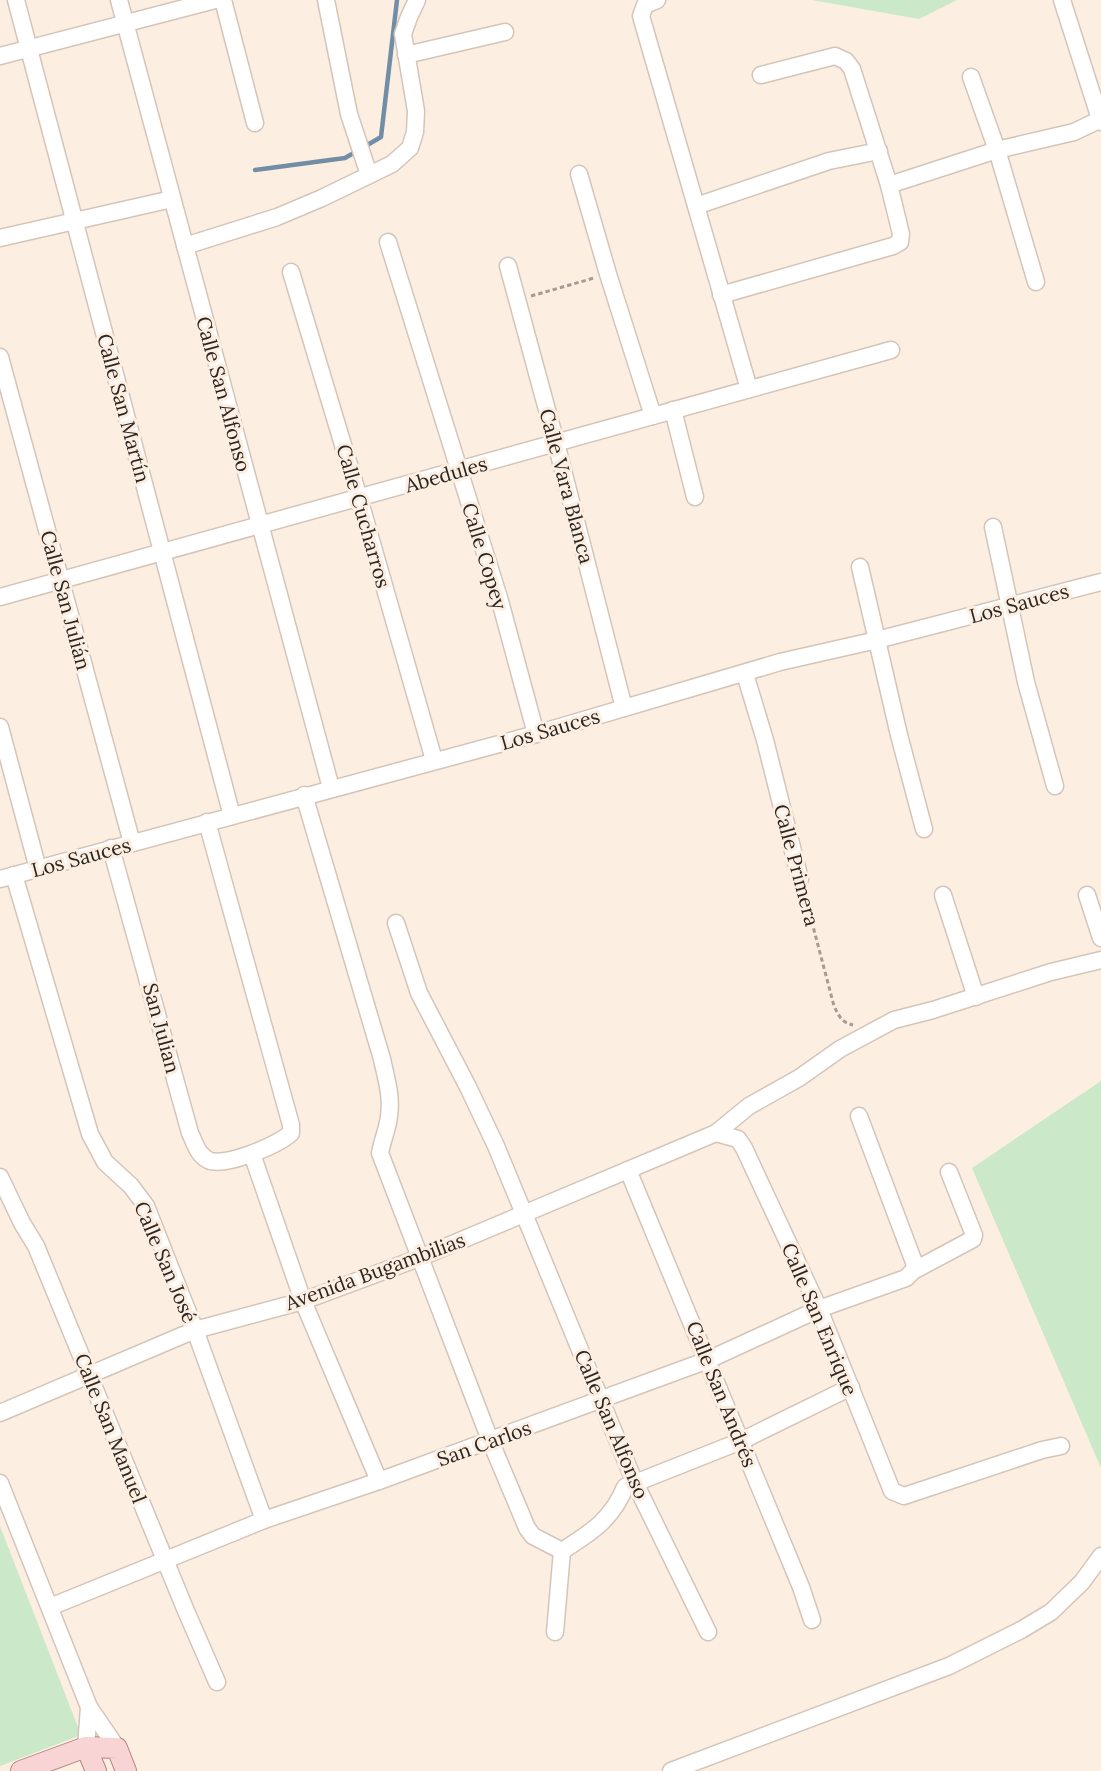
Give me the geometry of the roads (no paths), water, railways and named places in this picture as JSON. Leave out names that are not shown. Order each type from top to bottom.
[{"type":"main road","points":[[86,1747],[96,1771]]},
{"type":"main road","points":[[21,1771],[86,1747],[117,1748],[126,1771]]},
{"type":"street","name":"Calle San Martín","points":[[16,0],[232,816]]},
{"type":"street","name":"Calle San Alfonso","points":[[119,0],[331,788]]},
{"type":"street","points":[[0,56],[215,0]]},
{"type":"street","points":[[223,0],[255,123]]},
{"type":"street","points":[[326,0],[350,114],[369,175]]},
{"type":"street","points":[[185,246],[277,217],[392,164],[410,148],[416,111],[403,34],[417,0]]},
{"type":"street","points":[[657,0],[645,5],[641,16],[749,389]]},
{"type":"street","points":[[889,185],[997,150],[1074,132],[1101,120],[1062,0]]},
{"type":"street","points":[[406,55],[505,32]]},
{"type":"street","points":[[721,295],[893,246],[900,242],[901,234],[879,151],[852,69],[846,60],[835,56],[760,75]]},
{"type":"street","points":[[971,77],[997,150],[1036,282]]},
{"type":"street","points":[[696,206],[829,161],[879,151]]},
{"type":"street","points":[[579,174],[608,274],[654,416]]},
{"type":"street","points":[[0,238],[172,199]]},
{"type":"street","name":"Calle Copey","points":[[388,242],[500,601],[536,734]]},
{"type":"street","name":"Calle Vara Blanca","points":[[508,266],[624,708]]},
{"type":"street","name":"Calle Cucharros","points":[[291,272],[434,760]]},
{"type":"street","name":"Abedules","points":[[0,597],[891,350]]},
{"type":"street","name":"Calle San Julián","points":[[0,357],[132,843]]},
{"type":"street","points":[[673,410],[695,497]]},
{"type":"street","points":[[993,527],[1026,682],[1055,786]]},
{"type":"street","points":[[860,567],[924,829]]},
{"type":"street","name":"Los Sauces","points":[[7,877],[536,734],[780,662],[877,640],[1101,582]]},
{"type":"street","name":"Calle Primera","points":[[745,674],[765,740],[800,879]]},
{"type":"street","points":[[0,728],[38,869]]},
{"type":"street","points":[[304,795],[389,1091],[389,1117],[380,1153],[490,1440],[527,1528],[533,1536],[562,1551]]},
{"type":"street","name":"San Julian","points":[[111,848],[190,1133],[198,1153],[209,1161],[252,1154],[285,1138],[291,1133],[291,1125],[207,822]]},
{"type":"street","name":"Calle San José","points":[[7,877],[90,1134],[105,1162],[131,1186],[146,1206],[195,1330],[264,1521]]},
{"type":"street","points":[[942,895],[976,997]]},
{"type":"street","points":[[1087,895],[1101,938]]},
{"type":"street","name":"Calle San Alfonso","points":[[396,923],[419,993],[496,1146],[635,1483],[708,1632]]},
{"type":"street","name":"Avenida Bugambilias","points":[[0,1413],[195,1330],[303,1301],[419,1258],[716,1133],[749,1106],[799,1078],[840,1049],[894,1020],[976,997],[1051,972],[1101,960]]},
{"type":"street","points":[[859,1116],[915,1264],[913,1271]]},
{"type":"street","name":"Calle San Enrique","points":[[716,1133],[738,1139],[744,1148],[819,1309],[892,1491],[904,1496],[1042,1450],[1061,1446]]},
{"type":"street","points":[[252,1154],[303,1301],[379,1481]]},
{"type":"street","name":"Calle San Andrés","points":[[628,1170],[801,1587],[812,1620]]},
{"type":"street","name":"San Carlos","points":[[50,1607],[264,1521],[708,1360],[819,1309],[906,1278],[913,1271],[974,1239],[949,1172]]},
{"type":"street","name":"Calle San Manuel","points":[[0,1177],[36,1246],[165,1561],[218,1682]]},
{"type":"street","points":[[562,1551],[596,1529],[620,1500],[625,1488],[741,1441],[850,1387]]},
{"type":"street","points":[[0,1483],[89,1707],[117,1748]]},
{"type":"street","points":[[555,1632],[562,1551]]},
{"type":"street","points":[[671,1771],[949,1666],[1021,1630],[1051,1612],[1082,1582],[1101,1556]]},
{"type":"street","points":[[86,1747],[89,1707]]},
{"type":"waterway","points":[[255,170],[345,158],[381,137],[397,0]]}]
